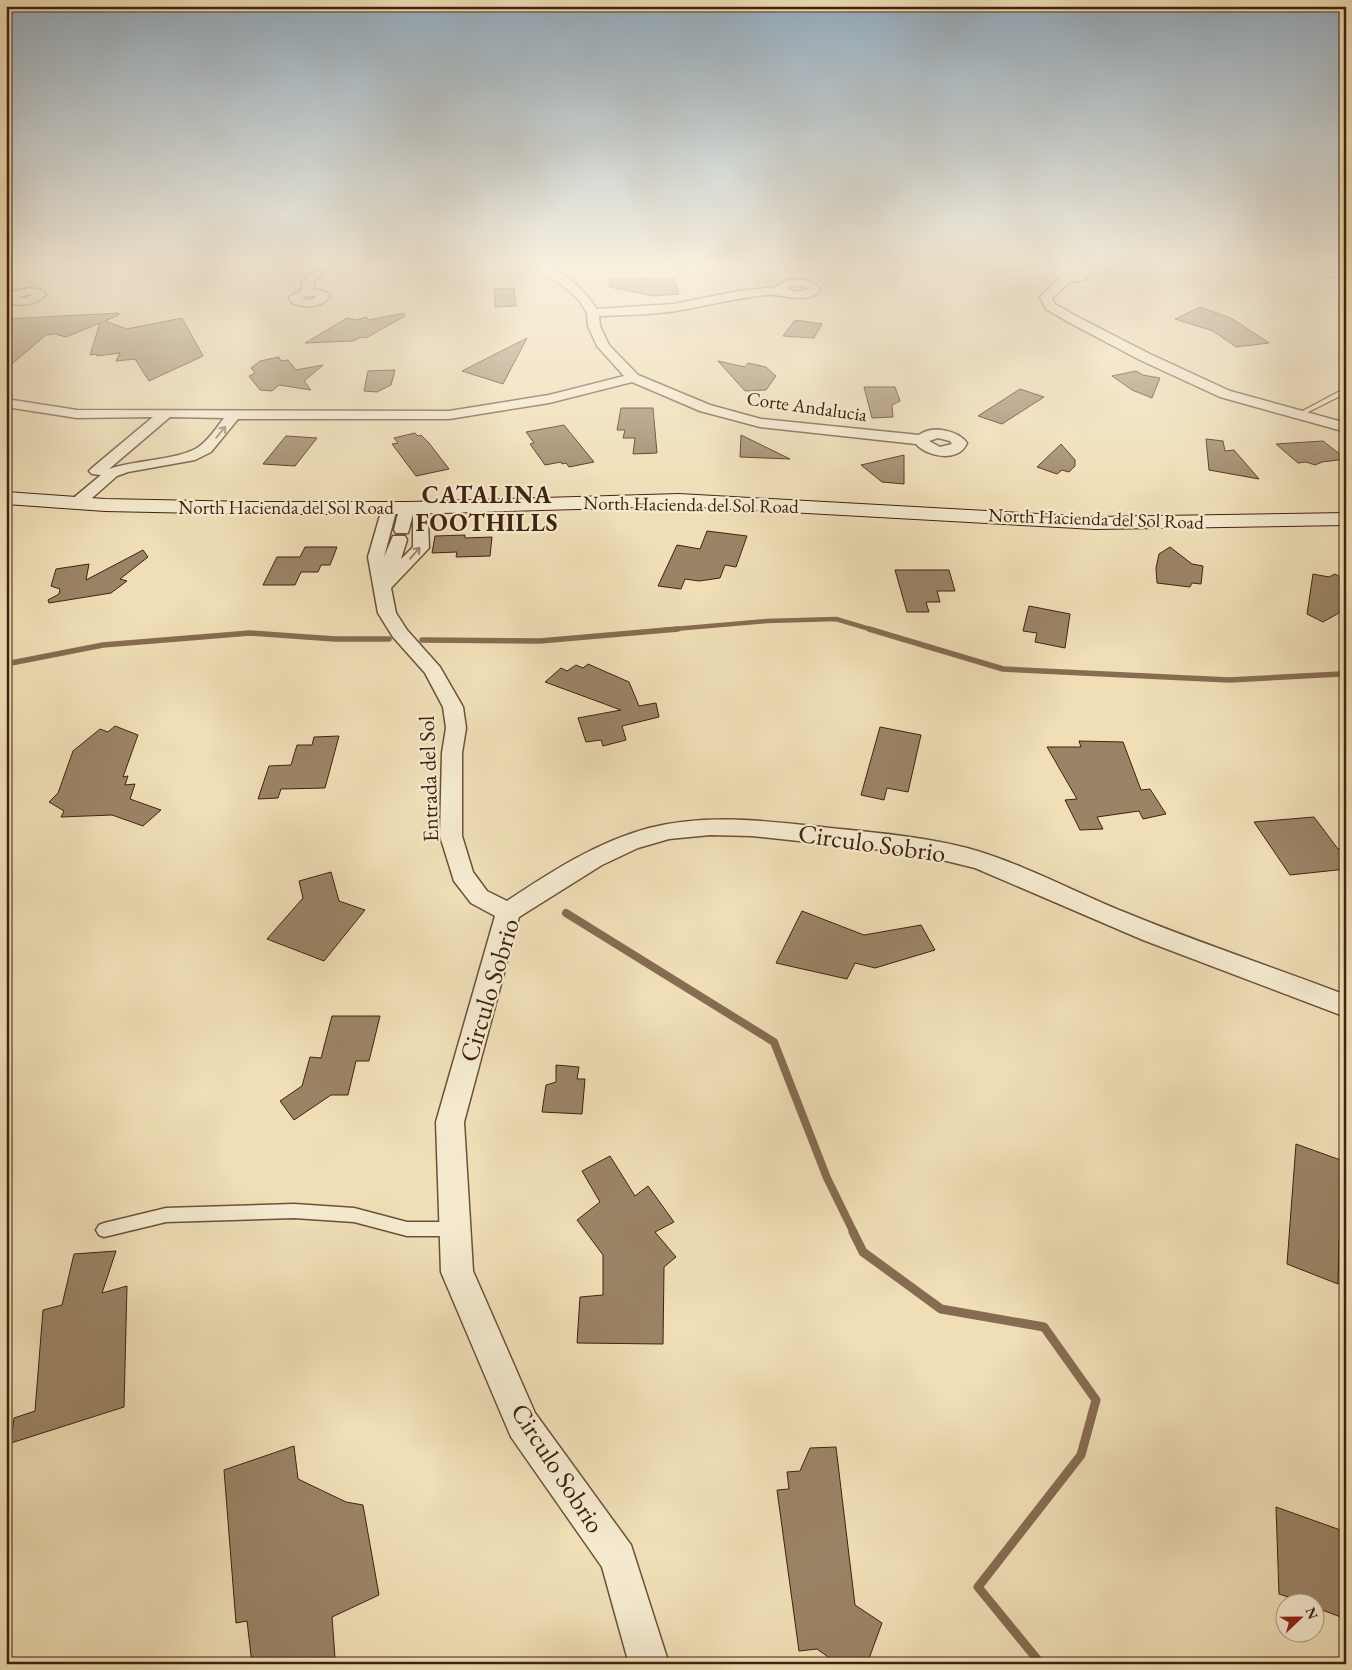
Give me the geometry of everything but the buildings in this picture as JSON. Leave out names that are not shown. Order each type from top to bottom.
[{"type":"street","points":[[6,403],[77,414],[167,412],[299,416],[449,414],[549,399],[633,378],[603,345]]},
{"type":"street","points":[[1123,345],[1226,394],[1346,428]]},
{"type":"street","name":"Corte Andalucia","points":[[633,378],[705,408],[760,423],[922,440]]},
{"type":"street","points":[[69,503],[110,461],[167,412]]},
{"type":"street","points":[[69,503],[112,473],[125,468],[190,457],[206,449],[235,414]]},
{"type":"street","name":"North Hacienda del Sol Road","points":[[6,498],[69,503],[241,508],[406,507],[679,500],[1095,522],[1346,519]]},
{"type":"street","points":[[382,587],[401,535],[406,507]]},
{"type":"street","points":[[382,587],[421,548],[420,520],[406,507]]},
{"type":"street","name":"Entrada del Sol","points":[[406,507],[376,558],[387,613],[400,633],[433,671],[453,707],[456,728],[452,753],[451,836],[462,875],[479,896],[508,912]]},
{"type":"street","name":"Circulo Sobrio","points":[[649,1664],[618,1558],[523,1425],[458,1272],[450,1122],[508,912],[595,858],[648,836],[682,829],[743,827],[794,831],[935,850],[967,857],[998,868],[1087,908],[1346,1006]]},
{"type":"lane","points":[[1300,414],[1346,390]]},
{"type":"lane","points":[[110,461],[125,468]]},
{"type":"lane","points":[[104,1230],[166,1215],[294,1211],[354,1214],[407,1230],[456,1228]]},
{"type":"waterway","points":[[663,630],[767,621],[836,619],[873,630]]},
{"type":"waterway","points":[[422,640],[540,641],[678,629]]},
{"type":"waterway","points":[[869,629],[1003,669],[1229,680],[1340,674],[1346,663]]},
{"type":"waterway","points":[[6,664],[103,645],[250,633],[335,639],[389,639]]},
{"type":"waterway","points":[[566,913],[774,1042],[827,1178],[854,1233]]},
{"type":"waterway","points":[[853,1232],[863,1252],[941,1309],[1044,1327],[1096,1400],[1081,1455],[978,1587],[1041,1664]]},
{"type":"district","name":"CATALINA FOOTHILLS","points":[[487,509]]}]
